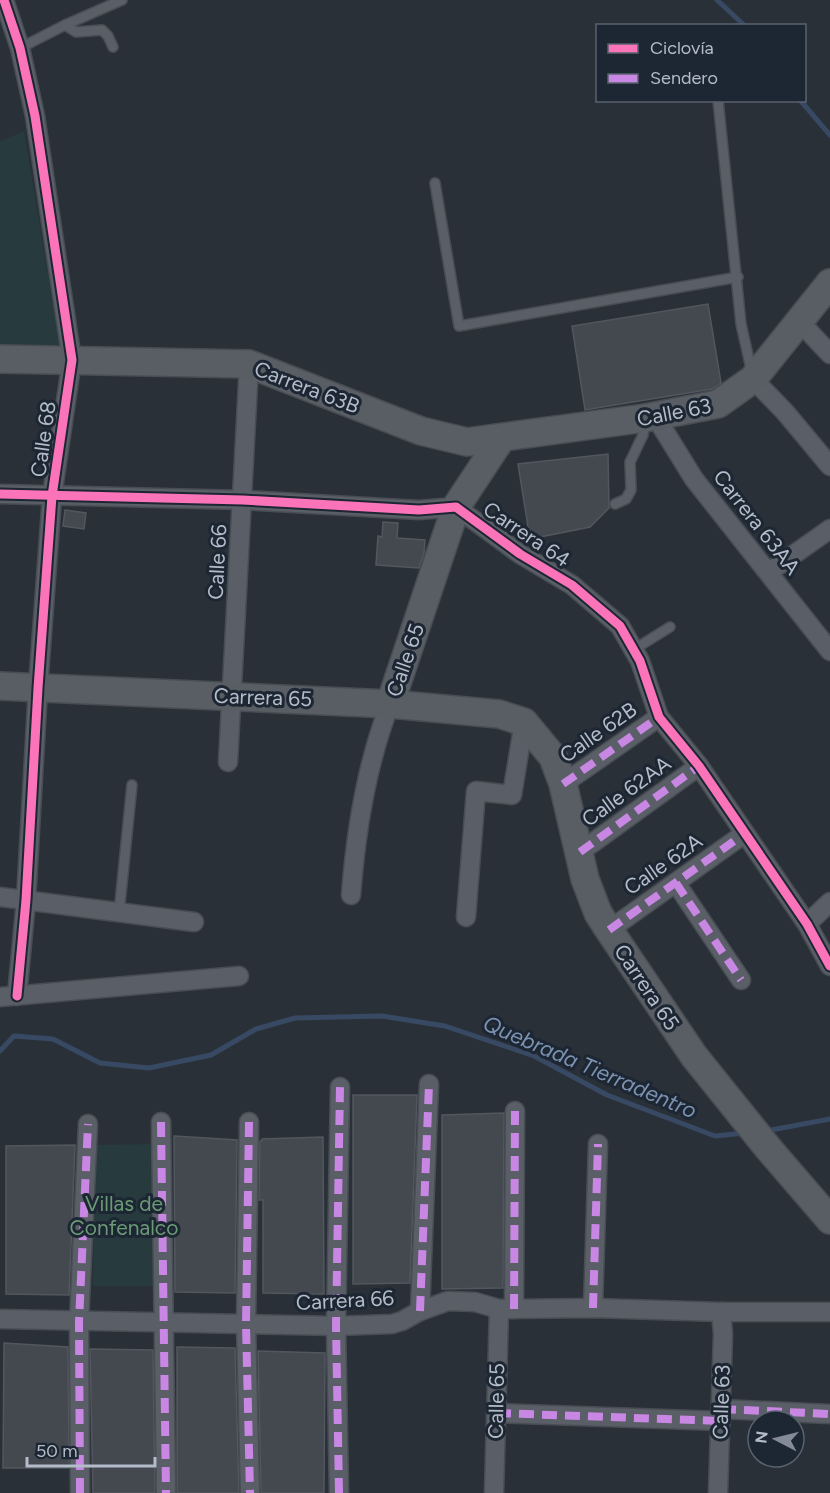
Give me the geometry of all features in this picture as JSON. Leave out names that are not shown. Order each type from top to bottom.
[{"type":"main road","name":"Calle 63","points":[[501,439],[718,405],[753,379],[830,283]]},
{"type":"main road","name":"Carrera 63B","points":[[0,359],[249,364],[421,431],[467,442],[501,439]]},
{"type":"main road","name":"Calle 65","points":[[390,704],[456,507],[501,439]]},
{"type":"main road","name":"Carrera 65","points":[[0,686],[390,704],[499,714],[524,722],[553,757],[563,784],[585,879],[598,913],[694,1056],[830,1220]]},
{"type":"street","name":"Calle 68","points":[[4,0],[20,48],[35,116],[72,360],[52,496],[26,900],[8,997]]},
{"type":"street","points":[[799,321],[830,354]]},
{"type":"street","name":"Calle 66","points":[[228,762],[249,364]]},
{"type":"street","points":[[753,379],[785,412],[830,466]]},
{"type":"street","name":"Carrera 63AA","points":[[650,417],[694,479],[830,651]]},
{"type":"street","name":"Carrera 64","points":[[0,494],[243,500],[419,510],[456,507],[520,554],[572,585],[620,626],[640,661],[659,717],[699,766],[807,924],[830,966]]},
{"type":"street","points":[[769,572],[830,529]]},
{"type":"street","name":"Calle 65","points":[[351,895],[355,846],[364,794],[377,737],[390,704]]},
{"type":"street","name":"Calle 62B","points":[[563,784],[659,717]]},
{"type":"street","points":[[466,917],[476,791],[512,795],[524,722]]},
{"type":"street","name":"Calle 62AA","points":[[580,852],[699,766]]},
{"type":"street","name":"Calle 62A","points":[[609,930],[744,834]]},
{"type":"street","points":[[676,883],[741,980]]},
{"type":"street","points":[[0,897],[194,922]]},
{"type":"street","points":[[807,924],[830,902]]},
{"type":"street","points":[[8,997],[239,976]]},
{"type":"street","points":[[420,1311],[429,1084]]},
{"type":"street","points":[[339,1493],[336,1326],[340,1088]]},
{"type":"street","name":"Calle 65","points":[[494,1493],[496,1413],[506,1309],[515,1111]]},
{"type":"street","points":[[161,1122],[166,1493]]},
{"type":"street","points":[[249,1122],[246,1324],[250,1493]]},
{"type":"street","points":[[80,1493],[79,1322],[88,1124]]},
{"type":"street","points":[[593,1308],[598,1144]]},
{"type":"street","name":"Carrera 66","points":[[0,1319],[336,1326],[392,1324],[448,1301],[475,1302],[506,1309],[593,1308],[721,1312],[830,1312]]},
{"type":"street","name":"Calle 63","points":[[718,1493],[723,1334],[721,1312]]},
{"type":"street","points":[[496,1413],[830,1414]]},
{"type":"lane","points":[[20,48],[122,0]]},
{"type":"lane","points":[[65,25],[76,32],[102,30],[113,47]]},
{"type":"lane","points":[[718,102],[738,277],[741,324],[753,379]]},
{"type":"lane","points":[[435,183],[459,326],[738,277]]},
{"type":"lane","points":[[615,504],[626,499],[631,489],[630,462],[650,417]]},
{"type":"lane","points":[[633,650],[669,627]]},
{"type":"lane","points":[[119,913],[132,785]]},
{"type":"green space","points":[[24,131],[60,347],[0,346],[0,142]]},
{"type":"green space","name":"Villas de Confenalco","points":[[154,1144],[155,1286],[93,1286],[95,1145]]},
{"type":"building","points":[[708,304],[721,383],[712,389],[585,410],[572,326]]},
{"type":"building","points":[[608,454],[609,508],[590,527],[530,539],[518,464]]},
{"type":"building","points":[[65,510],[86,513],[84,529],[63,526]]},
{"type":"building","points":[[383,522],[398,523],[397,538],[425,540],[419,568],[376,565],[378,536],[382,537]]},
{"type":"building","points":[[353,1095],[417,1095],[410,1283],[353,1284]]},
{"type":"building","points":[[504,1113],[503,1288],[442,1289],[442,1115]]},
{"type":"building","points":[[174,1136],[237,1140],[235,1293],[175,1292]]},
{"type":"building","points":[[323,1137],[324,1294],[263,1293],[263,1200],[259,1200],[260,1141],[262,1139]]},
{"type":"building","points":[[75,1145],[69,1295],[6,1294],[6,1146]]},
{"type":"building","points":[[4,1343],[68,1347],[69,1468],[3,1468]]},
{"type":"building","points":[[177,1347],[235,1348],[239,1493],[177,1493]]},
{"type":"building","points":[[90,1349],[153,1350],[155,1493],[93,1493]]},
{"type":"building","points":[[258,1351],[325,1353],[324,1493],[261,1493]]},
{"type":"waterway","points":[[717,0],[743,24]]},
{"type":"waterway","points":[[802,102],[830,135]]},
{"type":"waterway","name":"Quebrada Tierradentro","points":[[0,1051],[14,1036],[53,1039],[100,1063],[149,1068],[211,1055],[256,1029],[295,1018],[382,1016],[445,1026],[534,1056],[607,1095],[715,1136],[745,1133]]},
{"type":"waterway","name":"Quebrada Tierradentro","points":[[766,1131],[830,1119]]},
{"type":"marked path","points":[[563,784],[659,717]]},
{"type":"marked path","points":[[580,852],[699,766]]},
{"type":"marked path","points":[[609,930],[744,834]]},
{"type":"marked path","points":[[676,883],[741,980]]},
{"type":"marked path","points":[[420,1311],[429,1084]]},
{"type":"marked path","points":[[339,1493],[336,1326],[340,1087]]},
{"type":"marked path","points":[[514,1309],[515,1111]]},
{"type":"marked path","points":[[161,1122],[166,1493]]},
{"type":"marked path","points":[[249,1122],[246,1324],[250,1493]]},
{"type":"marked path","points":[[80,1493],[79,1322],[88,1124]]},
{"type":"marked path","points":[[593,1308],[598,1144]]},
{"type":"marked path","points":[[721,1409],[830,1414]]},
{"type":"marked path","points":[[496,1413],[721,1421]]},
{"type":"cycle path","points":[[4,0],[20,48],[35,116],[72,360],[52,496],[26,900],[17,996]]},
{"type":"cycle path","points":[[0,494],[243,500],[419,510],[456,507],[520,554],[572,585],[620,626],[640,661],[659,717],[699,766],[807,924],[830,966]]}]
